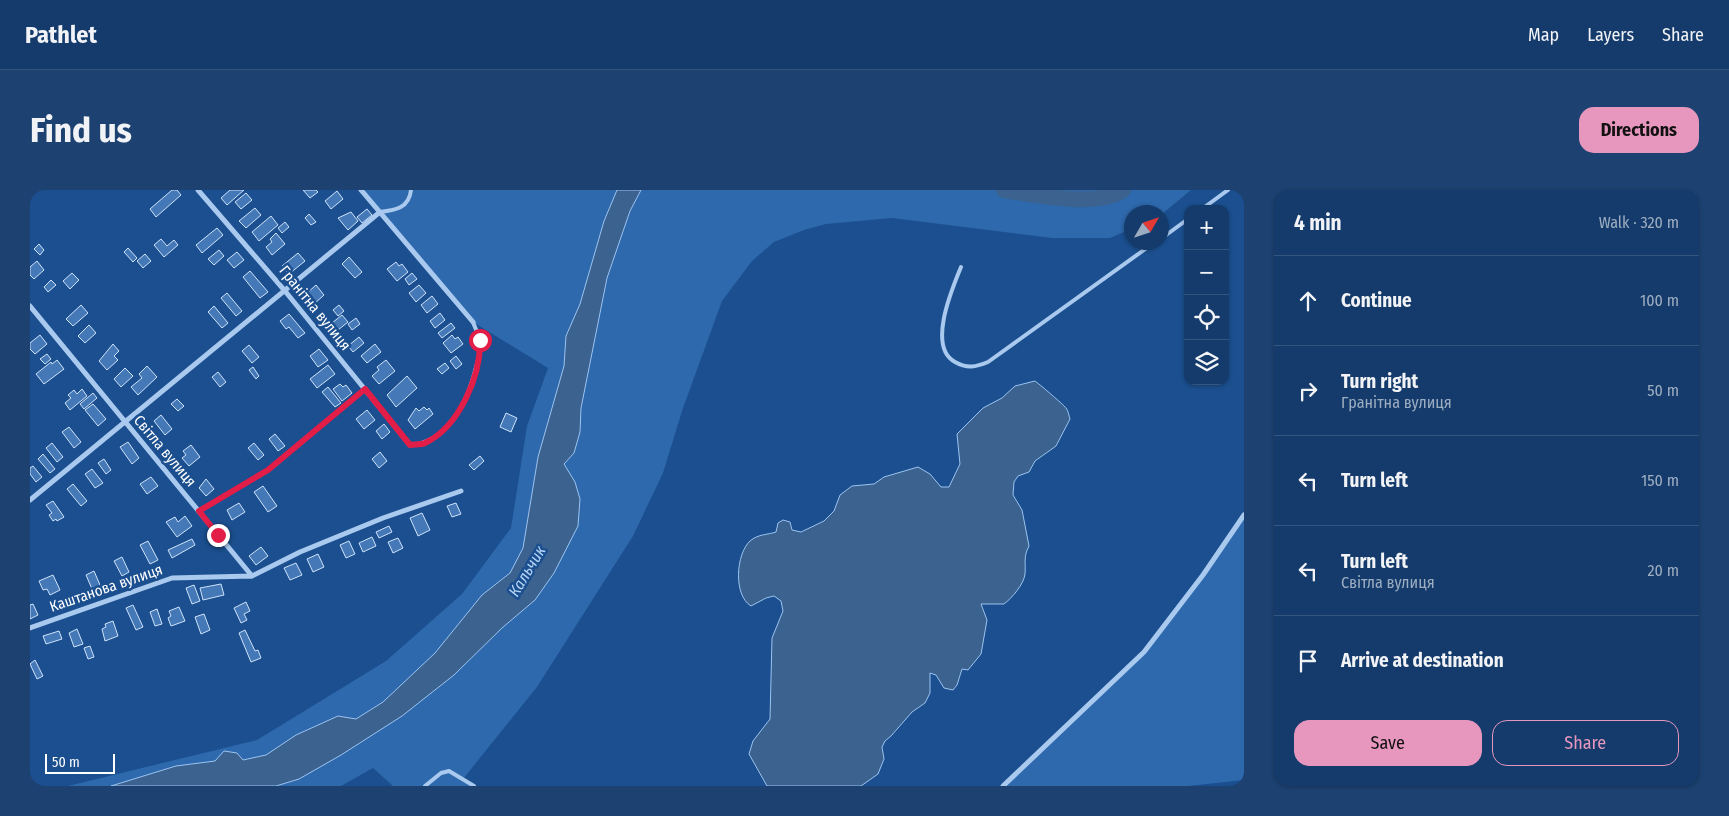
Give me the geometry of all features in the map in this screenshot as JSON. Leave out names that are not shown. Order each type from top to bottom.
[{"type":"street","name":"Гранітна вулиця","points":[[198,190],[285,290],[410,445]]},
{"type":"street","points":[[361,190],[473,322]]},
{"type":"street","points":[[30,500],[380,212]]},
{"type":"street","name":"Світла вулиця","points":[[30,306],[252,576]]},
{"type":"street","points":[[252,576],[300,552],[383,518],[461,491]]},
{"type":"street","points":[[1003,786],[1144,652],[1203,575],[1244,515]]},
{"type":"street","name":"Каштанова вулиця","points":[[30,628],[172,578],[252,576]]},
{"type":"lane","points":[[380,212],[403,207],[409,201],[411,190]]},
{"type":"lane","points":[[1207,205],[1228,190]]},
{"type":"lane","points":[[1169,233],[1184,222]]},
{"type":"lane","points":[[961,268],[950,293],[941,337],[944,350],[951,360],[963,366],[976,367],[988,362],[1144,250]]},
{"type":"lane","points":[[410,445],[424,444],[447,427],[463,406],[480,350],[480,340],[473,322]]},
{"type":"lane","points":[[199,511],[268,470],[365,389]]},
{"type":"lane","points":[[425,786],[441,773],[449,771],[474,786]]},
{"type":"shaded area","points":[[361,190],[1191,190],[1169,208],[1169,205],[1124,205],[1124,232],[1110,238],[1052,238],[892,218],[826,224],[804,230],[774,242],[752,261],[722,301],[683,408],[663,473],[633,536],[537,687],[463,779],[474,786],[393,786],[373,768],[341,786],[68,786],[257,740],[386,661],[462,594],[511,528],[527,426],[548,368],[473,322]]},
{"type":"shaded area","points":[[1244,515],[1244,780],[1188,786],[1003,786],[1144,652]]},
{"type":"water","points":[[617,190],[641,190],[630,211],[607,278],[581,408],[580,432],[574,453],[564,464],[575,482],[580,499],[578,526],[554,573],[535,600],[502,628],[454,675],[402,716],[299,779],[276,786],[111,786],[176,766],[215,761],[224,751],[237,753],[243,760],[266,755],[296,735],[338,716],[356,719],[383,702],[435,653],[482,595],[510,573],[523,548],[538,457],[564,366],[566,336],[580,304],[604,221]]},
{"type":"water","points":[[1035,381],[1064,406],[1070,419],[1056,446],[1035,461],[1029,472],[1018,476],[1014,482],[1013,495],[1022,510],[1029,546],[1025,557],[1025,574],[1017,590],[1004,604],[981,604],[987,620],[981,654],[968,670],[962,669],[957,685],[953,690],[944,688],[936,675],[930,673],[930,693],[925,703],[912,712],[885,741],[882,747],[884,759],[878,774],[861,786],[767,786],[749,754],[753,741],[770,719],[772,638],[783,611],[781,601],[774,596],[751,606],[745,601],[741,593],[738,574],[739,564],[745,547],[756,537],[776,532],[778,523],[783,520],[790,522],[792,530],[801,532],[824,521],[834,511],[840,495],[852,486],[874,484],[884,477],[918,467],[930,474],[941,487],[949,487],[960,464],[957,434],[983,408],[1002,398],[1015,386]]},
{"type":"building","points":[[172,190],[177,190],[181,195],[156,217],[150,209]]},
{"type":"building","points":[[230,190],[244,190],[227,205],[221,198]]},
{"type":"building","points":[[303,190],[316,190],[318,192],[310,198]]},
{"type":"building","points":[[337,191],[343,199],[331,209],[325,201]]},
{"type":"building","points":[[246,193],[252,200],[241,209],[235,202]]},
{"type":"building","points":[[255,208],[261,215],[246,228],[239,221]]},
{"type":"building","points":[[367,209],[372,215],[362,223],[357,217]]},
{"type":"building","points":[[351,212],[358,221],[348,230],[338,218]]},
{"type":"building","points":[[309,214],[316,222],[311,225],[305,218]]},
{"type":"building","points":[[271,216],[278,225],[259,241],[252,232]]},
{"type":"building","points":[[285,222],[289,227],[282,233],[278,228]]},
{"type":"building","points":[[217,228],[223,235],[202,253],[196,245]]},
{"type":"building","points":[[276,233],[285,244],[272,255],[266,247],[272,242],[270,239]]},
{"type":"building","points":[[161,239],[167,246],[174,240],[178,245],[164,257],[154,245]]},
{"type":"building","points":[[39,244],[44,250],[40,255],[34,249]]},
{"type":"building","points":[[128,248],[137,258],[133,262],[124,252]]},
{"type":"building","points":[[219,250],[224,256],[214,265],[208,259]]},
{"type":"building","points":[[237,252],[244,260],[234,268],[227,260]]},
{"type":"building","points":[[298,253],[305,261],[289,274],[282,266]]},
{"type":"building","points":[[145,254],[151,261],[143,268],[137,261]]},
{"type":"building","points":[[349,257],[362,272],[355,278],[342,264]]},
{"type":"building","points":[[37,261],[44,270],[34,279],[30,275],[30,267]]},
{"type":"building","points":[[396,262],[399,266],[402,264],[408,272],[397,281],[387,269]]},
{"type":"building","points":[[250,271],[268,292],[260,298],[243,277]]},
{"type":"building","points":[[72,273],[79,280],[70,289],[63,281]]},
{"type":"building","points":[[412,273],[417,279],[409,285],[405,279]]},
{"type":"building","points":[[51,280],[56,285],[48,292],[44,287]]},
{"type":"building","points":[[316,285],[324,295],[314,304],[306,294]]},
{"type":"building","points":[[419,285],[426,293],[416,302],[409,293]]},
{"type":"building","points":[[227,293],[242,311],[236,316],[221,298]]},
{"type":"building","points":[[432,296],[438,304],[427,313],[421,305]]},
{"type":"building","points":[[81,305],[88,313],[73,326],[66,319]]},
{"type":"building","points":[[339,305],[344,311],[338,316],[333,310]]},
{"type":"building","points":[[214,306],[228,323],[222,328],[208,312]]},
{"type":"building","points":[[440,313],[445,320],[435,328],[430,321]]},
{"type":"building","points":[[289,314],[305,333],[298,338],[289,327],[286,329],[280,321]]},
{"type":"building","points":[[342,315],[348,322],[338,330],[332,323]]},
{"type":"building","points":[[356,318],[360,324],[352,330],[348,324]]},
{"type":"building","points":[[451,323],[455,328],[442,338],[438,333]]},
{"type":"building","points":[[89,325],[96,333],[85,343],[78,336]]},
{"type":"building","points":[[40,335],[47,344],[35,354],[30,349],[30,343]]},
{"type":"building","points":[[452,335],[455,339],[458,337],[463,344],[451,353],[443,343]]},
{"type":"building","points":[[359,337],[364,343],[353,352],[348,346]]},
{"type":"building","points":[[113,344],[119,351],[114,356],[118,360],[107,370],[99,361]]},
{"type":"building","points":[[375,344],[381,352],[367,363],[361,356]]},
{"type":"building","points":[[249,345],[259,357],[252,363],[242,351]]},
{"type":"building","points":[[319,349],[328,360],[318,367],[310,356]]},
{"type":"building","points":[[47,354],[51,359],[45,364],[40,359]]},
{"type":"building","points":[[456,356],[462,364],[456,369],[450,361]]},
{"type":"building","points":[[57,360],[64,369],[44,384],[36,374],[51,362],[52,364]]},
{"type":"building","points":[[386,360],[395,371],[379,384],[372,376],[379,370],[377,367]]},
{"type":"building","points":[[445,363],[449,368],[442,374],[437,369]]},
{"type":"building","points":[[328,365],[335,374],[317,388],[310,379]]},
{"type":"building","points":[[147,366],[157,377],[138,395],[131,387],[142,378],[139,374]]},
{"type":"building","points":[[253,367],[259,376],[256,379],[249,370]]},
{"type":"building","points":[[125,368],[133,376],[121,387],[114,379]]},
{"type":"building","points":[[218,372],[226,382],[220,387],[212,377]]},
{"type":"building","points":[[407,376],[417,388],[396,407],[387,395]]},
{"type":"building","points":[[340,384],[343,387],[346,385],[352,393],[342,401],[333,389]]},
{"type":"building","points":[[328,387],[341,403],[335,407],[322,392]]},
{"type":"building","points":[[82,389],[87,396],[70,410],[65,403],[71,398],[68,395],[74,390],[77,394]]},
{"type":"building","points":[[93,393],[97,398],[84,409],[80,404]]},
{"type":"building","points":[[177,399],[184,406],[178,411],[171,404]]},
{"type":"building","points":[[93,404],[106,419],[98,426],[85,410]]},
{"type":"building","points":[[424,407],[427,410],[429,408],[433,414],[415,429],[408,420],[416,408],[419,411]]},
{"type":"building","points":[[367,410],[375,420],[364,429],[356,419]]},
{"type":"building","points":[[506,413],[517,418],[511,432],[500,427]]},
{"type":"building","points":[[161,415],[172,429],[165,435],[154,421]]},
{"type":"building","points":[[384,424],[390,432],[382,439],[376,431]]},
{"type":"building","points":[[69,427],[81,442],[74,448],[62,432]]},
{"type":"building","points":[[275,434],[285,446],[278,451],[269,439]]},
{"type":"building","points":[[128,442],[139,458],[132,464],[120,447]]},
{"type":"building","points":[[52,443],[63,457],[57,462],[46,448]]},
{"type":"building","points":[[254,443],[264,455],[258,460],[248,448]]},
{"type":"building","points":[[191,445],[200,457],[189,466],[182,458],[186,455],[183,451]]},
{"type":"building","points":[[380,452],[387,461],[379,468],[372,459]]},
{"type":"building","points":[[43,454],[55,469],[50,473],[38,459]]},
{"type":"building","points":[[480,456],[484,461],[474,470],[469,465]]},
{"type":"building","points":[[104,459],[111,470],[106,474],[98,463]]},
{"type":"building","points":[[33,466],[42,477],[36,482],[30,474],[30,468]]},
{"type":"building","points":[[92,469],[103,483],[95,488],[85,474]]},
{"type":"building","points":[[151,477],[158,486],[147,494],[140,484]]},
{"type":"building","points":[[206,479],[214,489],[206,496],[199,488]]},
{"type":"building","points":[[73,484],[87,501],[81,506],[67,489]]},
{"type":"building","points":[[263,486],[277,506],[268,512],[254,492]]},
{"type":"building","points":[[53,501],[64,517],[57,521],[56,519],[53,521],[49,515],[52,513],[46,505]]},
{"type":"building","points":[[239,503],[245,512],[232,520],[227,510]]},
{"type":"building","points":[[456,503],[461,514],[452,517],[447,506]]},
{"type":"building","points":[[422,513],[430,530],[418,536],[410,518]]},
{"type":"building","points":[[185,516],[192,526],[177,537],[166,522],[175,517],[178,522]]},
{"type":"building","points":[[389,526],[392,532],[379,538],[376,532]]},
{"type":"building","points":[[372,537],[376,546],[363,552],[359,543]]},
{"type":"building","points":[[398,538],[403,548],[393,553],[388,542]]},
{"type":"building","points":[[192,539],[195,545],[172,558],[168,550]]},
{"type":"building","points":[[148,541],[158,560],[150,564],[140,545]]},
{"type":"building","points":[[349,541],[355,554],[346,558],[340,545]]},
{"type":"building","points":[[261,547],[268,556],[256,565],[249,556]]},
{"type":"building","points":[[318,554],[324,567],[313,572],[307,559]]},
{"type":"building","points":[[122,557],[129,572],[122,576],[114,561]]},
{"type":"building","points":[[296,563],[302,575],[290,580],[284,568]]},
{"type":"building","points":[[94,571],[103,592],[95,596],[86,575]]},
{"type":"building","points":[[53,575],[60,590],[50,595],[47,589],[43,590],[39,581]]},
{"type":"building","points":[[221,584],[224,595],[203,600],[200,588]]},
{"type":"building","points":[[194,585],[200,601],[192,604],[186,588]]},
{"type":"building","points":[[64,598],[68,607],[62,610],[58,601]]},
{"type":"building","points":[[246,602],[250,611],[244,614],[247,620],[241,623],[234,608]]},
{"type":"building","points":[[33,604],[38,615],[30,619],[30,605]]},
{"type":"building","points":[[133,605],[143,627],[136,630],[126,608]]},
{"type":"building","points":[[179,607],[185,621],[171,626],[168,618],[171,616],[169,611]]},
{"type":"building","points":[[157,609],[162,624],[155,626],[150,612]]},
{"type":"building","points":[[204,614],[210,630],[201,634],[195,617]]},
{"type":"building","points":[[113,621],[118,636],[105,641],[102,629],[106,627],[105,624]]},
{"type":"building","points":[[77,629],[83,644],[74,647],[69,633]]},
{"type":"building","points":[[245,630],[255,651],[258,650],[261,658],[251,662],[239,633]]},
{"type":"building","points":[[59,631],[62,639],[46,644],[43,636]]},
{"type":"building","points":[[90,646],[94,657],[88,659],[84,648]]},
{"type":"building","points":[[35,660],[43,676],[37,679],[30,664]]},
{"type":"waterway","name":"Кальчик","points":[[1004,190],[1065,199],[1098,198],[1123,190]]},
{"type":"route","points":[[218,535],[199,511],[268,470],[365,389],[410,445],[424,444],[447,427],[468,396],[480,350],[480,340]]}]
